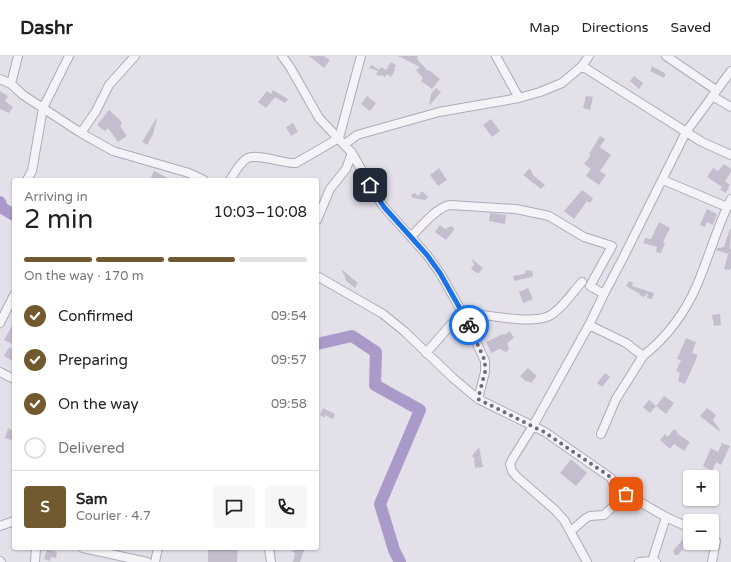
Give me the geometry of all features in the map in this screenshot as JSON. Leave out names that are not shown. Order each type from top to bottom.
[{"type":"street","points":[[11,84],[18,56]]},
{"type":"street","points":[[28,178],[32,171],[43,108],[69,56]]},
{"type":"street","points":[[81,133],[96,111],[109,85],[135,56]]},
{"type":"street","points":[[282,56],[290,67],[319,118],[352,153],[376,196],[384,207],[427,255],[440,273],[462,312],[485,361],[485,372],[478,399]]},
{"type":"street","points":[[342,141],[361,56]]},
{"type":"street","points":[[496,56],[519,98]]},
{"type":"street","points":[[231,178],[244,161],[251,157],[296,163],[357,135],[439,112],[519,98],[540,92],[562,83],[582,66],[589,56]]},
{"type":"street","points":[[666,56],[731,106]]},
{"type":"street","points":[[582,66],[702,142],[731,155]]},
{"type":"street","points":[[587,562],[564,520],[555,510],[517,477],[512,471],[510,464],[533,426],[589,325],[686,132],[731,71]]},
{"type":"street","points":[[0,79],[11,84],[23,95],[81,133],[113,151],[190,173],[200,178]]},
{"type":"street","points":[[319,215],[330,189],[346,169],[352,153]]},
{"type":"street","points":[[663,180],[727,208]]},
{"type":"street","points":[[601,434],[616,399],[643,356],[656,346],[667,334],[683,311],[696,286],[731,199]]},
{"type":"street","points":[[411,237],[444,206],[450,205],[516,209],[549,216],[584,237],[612,246],[590,286],[604,294]]},
{"type":"street","points":[[319,277],[383,314],[404,331],[426,353],[478,399],[544,432],[612,478],[614,485],[626,494],[666,517],[683,525]]},
{"type":"street","points":[[462,312],[519,319],[538,319],[548,316],[556,311],[582,282]]},
{"type":"street","points":[[0,323],[12,300]]},
{"type":"street","points":[[0,304],[8,309]]},
{"type":"street","points":[[426,353],[462,312]]},
{"type":"street","points":[[589,325],[626,344],[643,356]]},
{"type":"street","points":[[0,372],[12,378]]},
{"type":"street","points":[[571,531],[590,516],[604,515],[626,494]]},
{"type":"street","points":[[639,562],[654,561],[666,517]]},
{"type":"street","points":[[0,526],[12,522]]},
{"type":"street","points":[[35,562],[36,550]]},
{"type":"street","points":[[92,550],[147,562]]},
{"type":"street","points":[[155,562],[158,550]]},
{"type":"street","points":[[270,550],[271,562]]},
{"type":"street","points":[[712,562],[714,550]]},
{"type":"building","points":[[309,56],[324,56],[330,60],[324,68]]},
{"type":"building","points":[[398,56],[418,56],[417,59],[428,71],[429,70],[440,79],[432,89],[421,81],[423,78],[416,70],[420,67]]},
{"type":"building","points":[[391,62],[396,65],[391,77],[387,74],[385,77],[382,75],[380,76],[376,74],[378,71],[369,68],[372,65],[379,70],[381,67],[386,70]]},
{"type":"building","points":[[652,66],[666,74],[664,78],[650,71]]},
{"type":"building","points":[[634,76],[643,83],[639,89],[630,81]]},
{"type":"building","points":[[436,88],[441,92],[429,106],[431,94]]},
{"type":"building","points":[[273,90],[288,99],[285,103],[275,97],[266,108],[258,102],[267,91],[271,94]]},
{"type":"building","points":[[0,91],[8,96],[5,101],[13,107],[9,113],[0,109]]},
{"type":"building","points":[[367,96],[376,103],[370,111],[361,104]]},
{"type":"building","points":[[586,96],[593,97],[590,110],[583,108]]},
{"type":"building","points":[[109,110],[121,121],[122,124],[120,126],[127,136],[118,142],[108,128],[105,131],[97,125]]},
{"type":"building","points":[[156,119],[153,134],[147,145],[142,142]]},
{"type":"building","points":[[491,119],[500,131],[492,137],[483,125]]},
{"type":"building","points":[[293,123],[298,132],[291,136],[286,127]]},
{"type":"building","points":[[600,136],[605,139],[600,147],[611,155],[600,171],[606,175],[599,185],[586,176],[591,169],[584,164],[591,155],[589,154]]},
{"type":"building","points":[[724,164],[731,169],[731,172],[725,181],[730,185],[725,193],[720,189],[722,187],[707,177],[713,168],[718,171]]},
{"type":"building","points":[[439,168],[447,180],[438,186],[430,175]]},
{"type":"building","points":[[530,168],[533,175],[545,185],[541,189],[523,175]]},
{"type":"building","points":[[154,171],[168,178],[153,178],[151,177]]},
{"type":"building","points":[[582,190],[593,198],[590,203],[587,201],[574,219],[564,211]]},
{"type":"building","points":[[422,191],[428,197],[425,200],[413,198],[411,196],[415,193],[418,196]]},
{"type":"building","points":[[707,209],[717,214],[713,225],[707,222],[705,227],[700,225]]},
{"type":"building","points":[[490,213],[506,215],[505,224],[489,221]]},
{"type":"building","points":[[659,222],[670,228],[663,242],[665,243],[661,253],[656,252],[657,247],[643,243],[645,238],[651,239]]},
{"type":"building","points":[[440,225],[445,229],[451,226],[453,227],[454,230],[446,240],[435,232]]},
{"type":"building","points":[[730,229],[731,268],[729,270],[724,269],[728,254],[716,250],[717,248],[724,247]]},
{"type":"building","points":[[472,259],[483,268],[479,273],[471,269],[474,265]]},
{"type":"building","points":[[341,269],[358,283],[355,288],[345,280],[346,279]]},
{"type":"building","points":[[527,270],[532,271],[532,277],[514,281],[513,276],[524,274]]},
{"type":"building","points":[[629,281],[633,283],[632,286],[654,293],[652,299],[647,298],[648,293],[644,297],[626,286]]},
{"type":"building","points":[[528,288],[533,299],[523,303],[519,292]]},
{"type":"building","points":[[720,314],[721,325],[714,326],[712,315]]},
{"type":"building","points":[[12,326],[12,344],[4,340]]},
{"type":"building","points":[[510,331],[514,338],[507,343],[509,348],[508,351],[505,352],[500,349],[491,353],[486,342]]},
{"type":"building","points":[[686,338],[696,342],[692,353],[698,355],[685,384],[678,381],[680,373],[676,371],[681,360],[677,359]]},
{"type":"building","points":[[9,347],[12,349],[12,361],[4,356]]},
{"type":"building","points":[[528,368],[537,376],[531,383],[528,381],[527,382],[520,376]]},
{"type":"building","points":[[605,373],[610,377],[602,387],[597,383]]},
{"type":"building","points":[[664,396],[674,403],[666,414],[656,406]]},
{"type":"building","points":[[649,400],[656,406],[650,413],[643,407]]},
{"type":"building","points":[[323,408],[335,414],[333,419],[325,415],[325,418],[320,415]]},
{"type":"building","points":[[707,408],[716,415],[713,420],[720,430],[719,431],[700,416]]},
{"type":"building","points":[[8,428],[12,430],[12,440],[5,438]]},
{"type":"building","points":[[673,430],[676,430],[678,434],[690,442],[684,451],[674,444],[670,449],[660,440],[665,434],[668,437]]},
{"type":"building","points":[[722,443],[730,446],[721,465],[716,462],[712,470],[703,466],[711,448],[718,452]]},
{"type":"building","points":[[479,447],[483,467],[475,468],[474,458],[472,456]]},
{"type":"building","points":[[571,459],[587,473],[576,486],[560,473]]},
{"type":"building","points":[[683,539],[683,550],[678,555],[675,555],[673,551]]},
{"type":"building","points":[[47,550],[57,552],[56,558],[51,557],[50,561],[44,559]]},
{"type":"building","points":[[208,550],[238,550],[237,562],[208,562]]},
{"type":"building","points":[[293,550],[304,550],[300,562],[293,562],[295,553],[292,552]]},
{"type":"waterway","points":[[0,202],[2,208],[12,214]]},
{"type":"waterway","points":[[319,344],[352,336],[376,352],[375,385],[420,410],[380,504],[394,550],[400,562]]},
{"type":"way so far","points":[[469,325],[485,361],[485,372],[478,399],[544,432],[612,478],[614,485],[626,494]]},
{"type":"route","points":[[370,185],[384,207],[427,255],[440,273],[469,325]]}]
